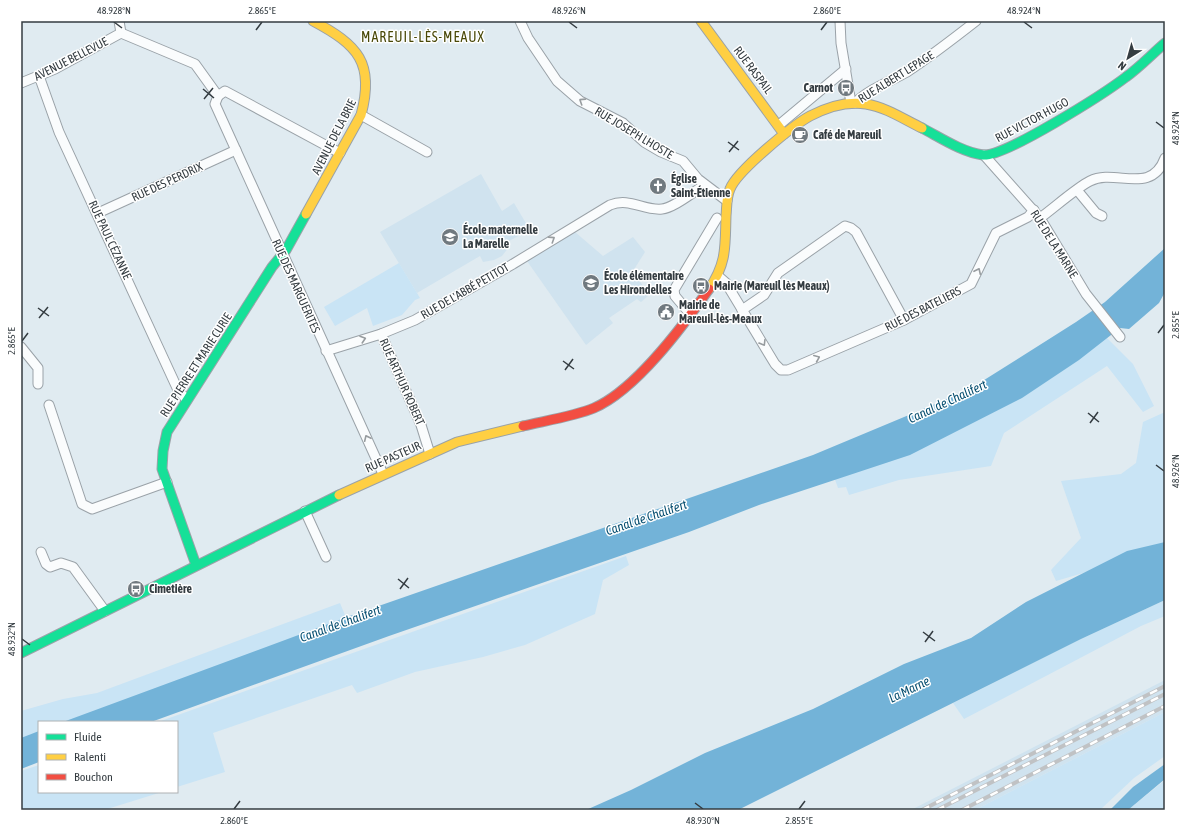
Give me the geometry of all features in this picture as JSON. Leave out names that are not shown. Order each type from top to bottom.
[{"type":"street","name":"AVENUE BELLEVUE","points":[[119,21],[121,33]]},
{"type":"street","name":"AVENUE DE LA BRIE","points":[[282,255],[361,116],[366,101],[368,85],[364,65],[356,49],[313,21]]},
{"type":"street","name":"RUE JOSEPH LHOSTE","points":[[520,21],[528,38],[557,80],[580,101],[622,123],[644,142],[661,152],[684,161],[705,185],[727,201]]},
{"type":"street","name":"RUE RASPAIL","points":[[701,21],[779,125],[784,134]]},
{"type":"street","points":[[840,21],[846,69],[853,103],[876,106],[960,148],[984,155]]},
{"type":"street","name":"RUE ALBERT LEPAGE","points":[[853,103],[863,95],[906,72],[934,54],[976,21]]},
{"type":"street","name":"AVENUE BELLEVUE","points":[[21,83],[39,76],[121,33]]},
{"type":"street","name":"AVENUE BELLEVUE","points":[[121,33],[195,64],[218,96]]},
{"type":"street","name":"RUE VICTOR HUGO","points":[[984,155],[1010,147],[1073,112],[1127,76],[1165,43]]},
{"type":"street","points":[[779,125],[846,69]]},
{"type":"street","name":"RUE PAUL CÉZANNE","points":[[39,76],[59,132],[98,213],[178,390],[187,400]]},
{"type":"street","points":[[218,96],[225,91],[340,153]]},
{"type":"street","name":"RUE DES MARGUERITES","points":[[218,96],[215,104],[282,255],[383,474]]},
{"type":"street","name":"RUE PASTEUR","points":[[21,653],[305,511],[383,474],[457,442],[594,408],[625,389],[639,376],[691,315],[718,276],[725,256],[727,201],[730,188],[736,180],[758,155],[784,134],[810,116],[826,108],[853,103]]},
{"type":"street","points":[[361,116],[427,152]]},
{"type":"street","name":"RUE DES PERDRIX","points":[[98,213],[236,150]]},
{"type":"street","name":"RUE DE LA MARNE","points":[[984,155],[1037,214],[1090,299],[1120,337]]},
{"type":"street","name":"RUE DES BATELIERS","points":[[742,310],[781,370],[788,370],[904,320],[971,284],[996,233],[1037,214],[1077,190],[1090,180],[1106,178],[1136,180],[1156,174],[1161,168],[1165,158]]},
{"type":"street","name":"RUE DE L'ABBÉ PETITOT","points":[[326,351],[381,334],[432,311],[610,204],[620,201],[660,209],[668,208],[705,185]]},
{"type":"street","points":[[1077,190],[1096,213],[1102,216]]},
{"type":"street","points":[[691,315],[675,296],[674,290],[717,218]]},
{"type":"street","points":[[718,276],[726,283],[742,310],[764,295],[778,273],[845,226],[856,232],[904,320]]},
{"type":"street","name":"RUE PIERRE ET MARIE CURIE","points":[[196,565],[162,469],[162,451],[167,432],[272,267],[282,255]]},
{"type":"street","name":"RUE ARTHUR ROBERT","points":[[381,334],[421,425],[430,454]]},
{"type":"street","points":[[21,347],[38,368],[38,384]]},
{"type":"street","points":[[49,405],[82,504],[86,507],[92,509],[167,482]]},
{"type":"street","points":[[305,511],[326,557]]},
{"type":"street","points":[[41,552],[46,564],[50,567],[61,563],[73,567],[105,611]]},
{"type":"shaded area","name":"École maternelle La Marelle","points":[[481,174],[502,211],[514,203],[530,230],[507,242],[509,247],[502,256],[494,260],[483,262],[480,256],[417,293],[380,232]]},
{"type":"shaded area","name":"École élémentaire Les Hirondelles","points":[[575,232],[603,256],[633,237],[645,252],[633,271],[649,295],[641,302],[637,299],[609,318],[613,323],[586,345],[527,261]]},
{"type":"shaded area","points":[[399,263],[420,298],[415,300],[402,315],[373,326],[367,308],[335,326],[324,307]]},
{"type":"shaded area","points":[[1106,337],[1133,364],[1154,406],[1143,412],[1107,366],[1004,433],[991,466],[899,480],[849,495],[846,487],[838,488],[833,474]]},
{"type":"shaded area","points":[[1165,412],[1165,549],[1056,581],[1051,570],[1081,538],[1061,481],[1121,474],[1136,463],[1143,422]]},
{"type":"shaded area","points":[[626,556],[629,565],[603,580],[595,614],[525,645],[483,657],[415,672],[357,693],[352,685],[213,733],[225,772],[178,787],[178,721],[161,721]]},
{"type":"shaded area","points":[[1165,600],[1165,616],[1141,626],[964,719],[953,703],[1081,639]]},
{"type":"shaded area","points":[[340,603],[347,620],[75,721],[38,721],[38,734],[21,741],[21,711],[63,699],[97,693]]},
{"type":"shaded area","points":[[1165,680],[1165,712],[975,810],[911,810]]},
{"type":"shaded area","points":[[1165,712],[1165,756],[1134,778],[1100,810],[975,810]]},
{"type":"shaded area","points":[[38,765],[38,793],[159,793],[104,810],[21,810],[21,771]]},
{"type":"shaded area","points":[[1165,780],[1165,810],[1128,810]]},
{"type":"water","name":"Canal de Chalifert","points":[[1165,248],[1165,292],[1159,303],[1129,329],[1120,328],[1079,360],[1022,398],[910,455],[759,505],[689,532],[389,636],[154,721],[66,721],[347,617],[813,455],[940,402],[981,382],[1105,302]]},
{"type":"water","name":"La Marne","points":[[1165,542],[1165,600],[1081,639],[738,810],[586,810],[631,790],[705,753],[813,709],[904,664],[971,638],[1026,602],[1127,551]]},
{"type":"water","points":[[38,731],[38,762],[21,769],[21,738]]},
{"type":"water","points":[[1165,764],[1165,779],[1128,810],[1110,810],[1133,787]]},
{"type":"railway","points":[[922,810],[1165,686]]},
{"type":"railway","points":[[937,810],[1165,694]]},
{"type":"railway","points":[[962,810],[1165,706]]},
{"type":"traffic: fast","points":[[922,128],[967,151],[983,155],[995,153],[1012,146],[1055,123],[1098,96],[1131,73],[1165,43]]},
{"type":"traffic: fast","points":[[196,565],[162,469],[163,451],[167,432],[272,267],[286,250],[306,214]]},
{"type":"traffic: fast","points":[[21,653],[339,495]]},
{"type":"traffic: slow","points":[[306,214],[361,115],[365,97],[366,82],[364,69],[352,48],[341,38],[313,21]]},
{"type":"traffic: slow","points":[[701,21],[784,134]]},
{"type":"traffic: slow","points":[[709,289],[719,271],[724,254],[727,202],[730,189],[743,171],[791,129],[810,116],[830,107],[852,103],[866,104],[881,108],[922,128]]},
{"type":"traffic: slow","points":[[339,495],[457,442],[523,426]]},
{"type":"traffic: jam","points":[[523,426],[586,411],[610,399],[626,387],[658,356],[709,289]]},
{"type":"place","name":"Carnot","points":[[846,88]]},
{"type":"place","name":"Café de Mareuil","points":[[800,135]]},
{"type":"place","name":"Église Saint-Étienne","points":[[658,186]]},
{"type":"place","name":"École maternelle La Marelle","points":[[450,237]]},
{"type":"place","name":"École élémentaire Les Hirondelles","points":[[591,283]]},
{"type":"place","name":"Mairie (Mareuil lès Meaux)","points":[[701,286]]},
{"type":"place","name":"Mairie de Mareuil-lès-Meaux","points":[[666,312]]},
{"type":"place","name":"Cimetière","points":[[136,589]]},
{"type":"district","name":"MAREUIL-LÈS-MEAUX","points":[[423,37]]}]
